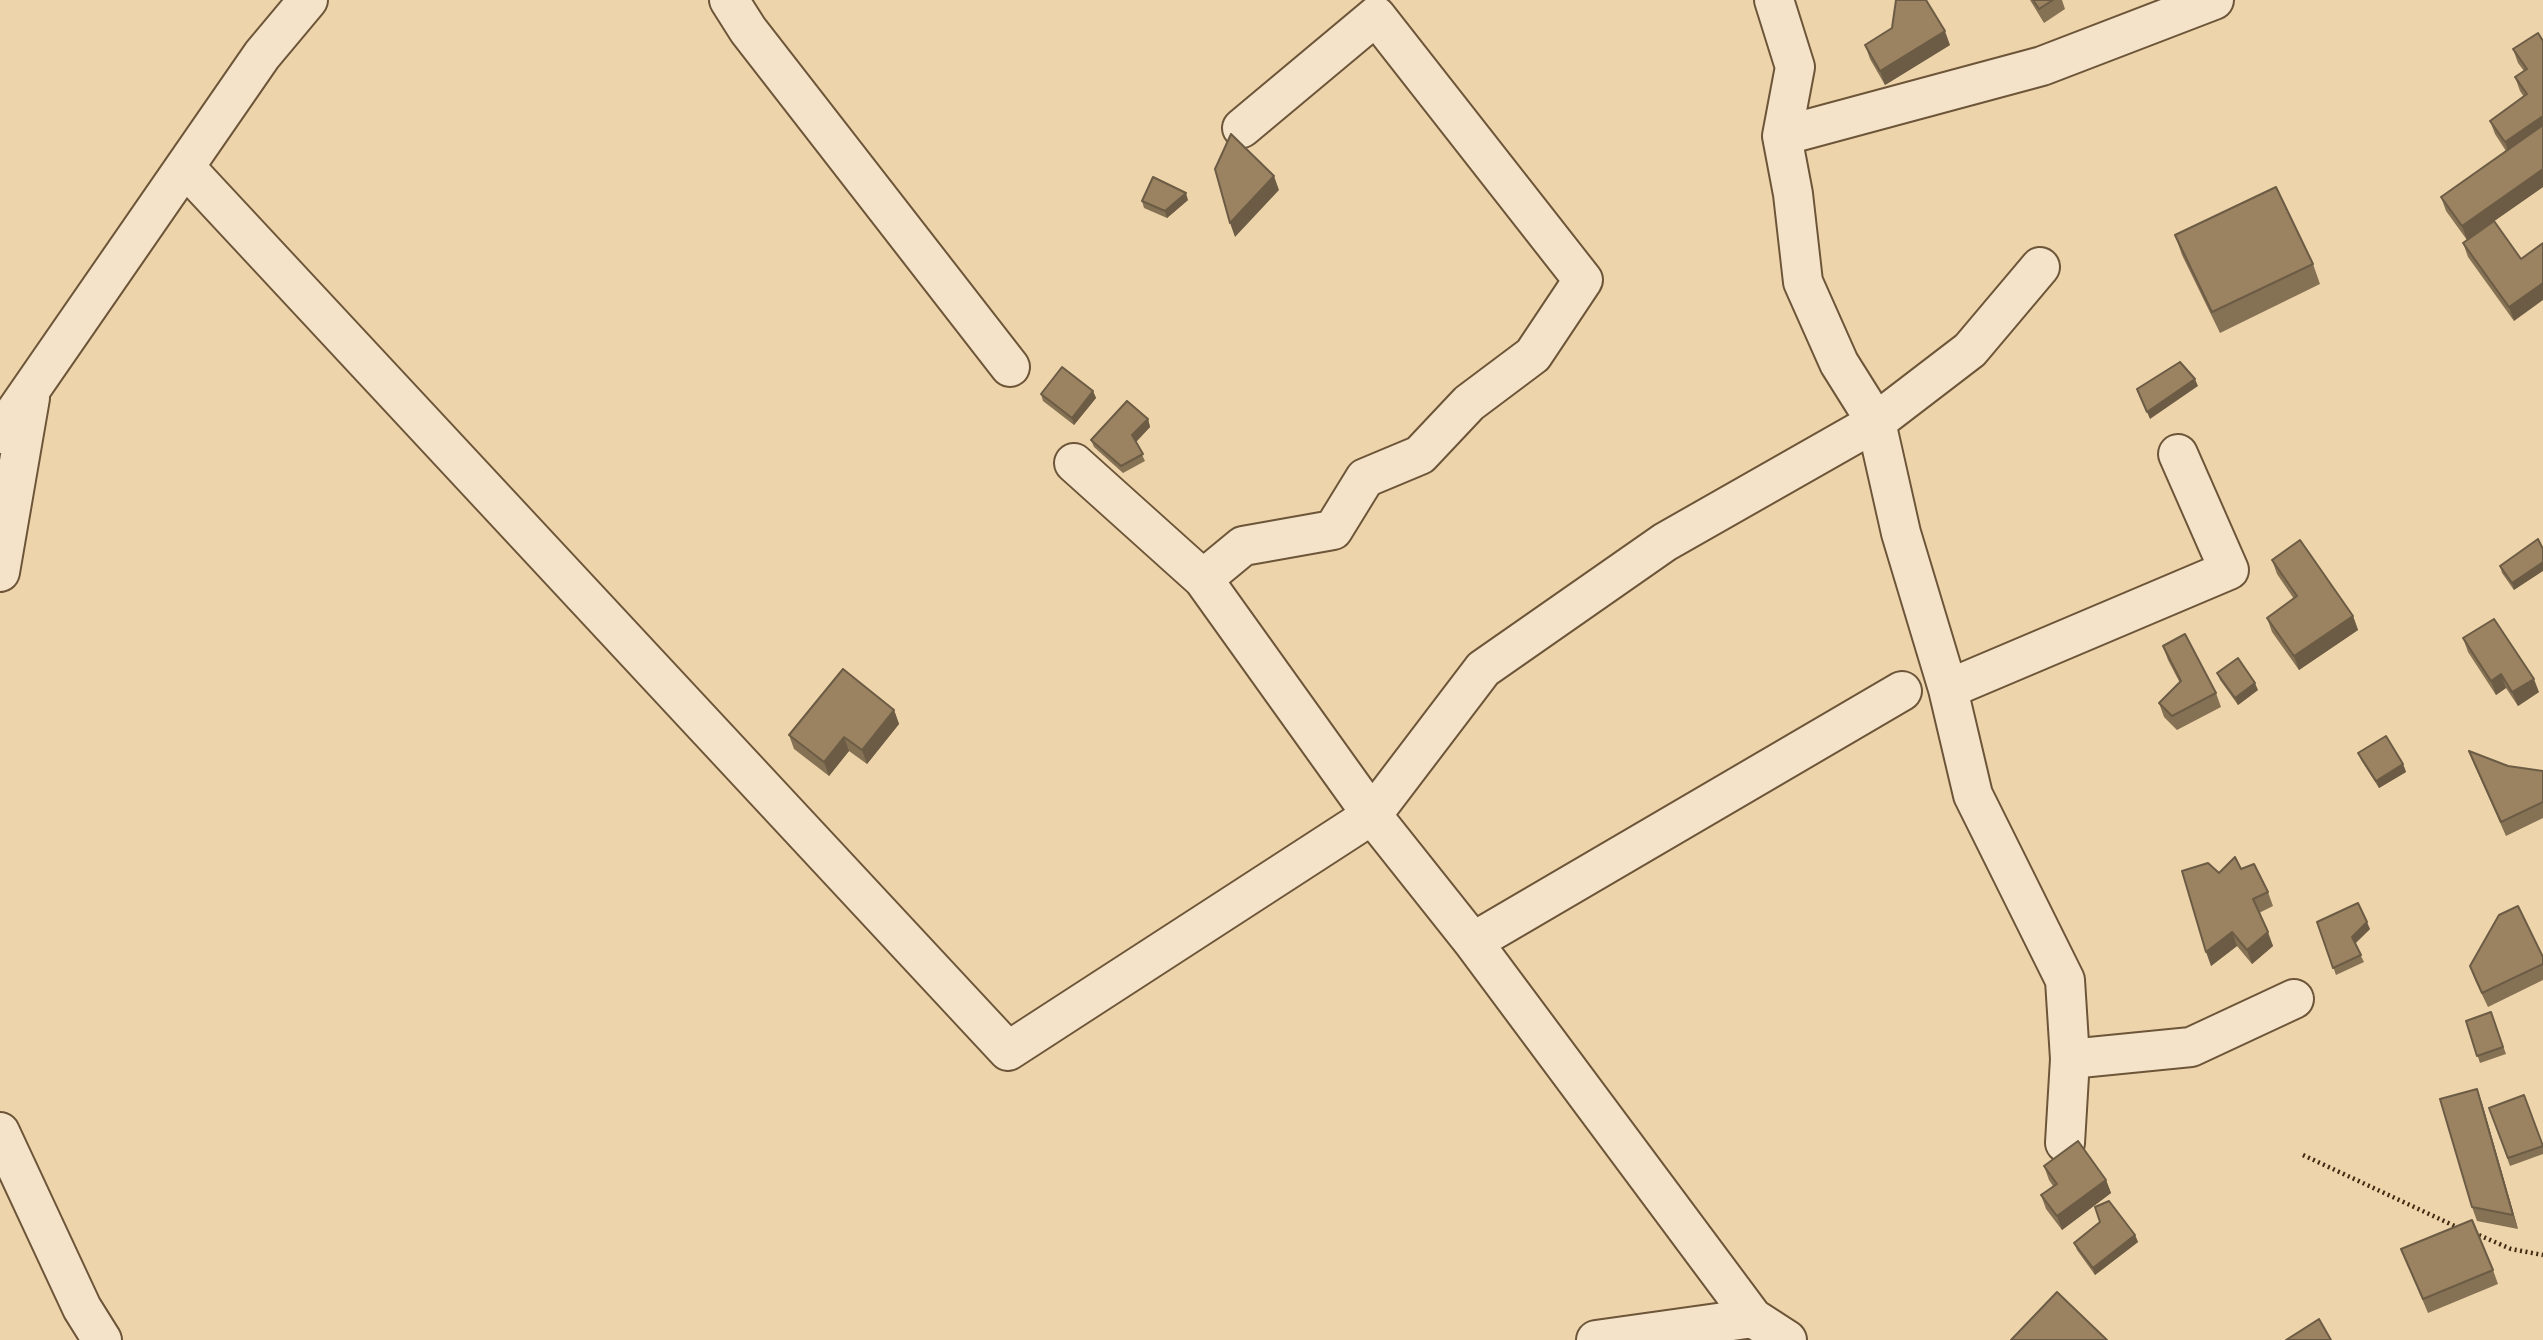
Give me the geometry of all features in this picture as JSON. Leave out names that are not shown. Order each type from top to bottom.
[{"type":"street","points":[[0,434],[262,55],[308,0]]},
{"type":"street","points":[[729,0],[748,30],[1010,367]]},
{"type":"street","points":[[1774,0],[1795,67],[1782,136],[1793,194],[1803,282],[1839,363],[1876,422],[1900,533],[1948,689],[1973,795],[2065,980],[2070,1059],[2065,1143]]},
{"type":"street","points":[[1782,136],[2042,66],[2214,0]]},
{"type":"street","points":[[1203,579],[1243,546],[1333,530],[1365,478],[1420,455],[1469,403],[1533,355],[1583,280],[1377,16],[1241,128]]},
{"type":"street","points":[[185,167],[1008,1051],[1372,814],[1483,669],[1665,542],[1876,422],[1970,350],[2040,267]]},
{"type":"street","points":[[0,572],[31,389]]},
{"type":"street","points":[[1948,689],[2229,570],[2178,454]]},
{"type":"street","points":[[1074,463],[1203,579],[1372,814],[1473,942],[1753,1318],[1787,1340]]},
{"type":"street","points":[[1473,942],[1902,691]]},
{"type":"street","points":[[2070,1059],[2191,1047],[2294,999]]},
{"type":"street","points":[[0,1132],[82,1308],[102,1340]]},
{"type":"street","points":[[1596,1340],[1753,1318]]},
{"type":"path","points":[[2303,1155],[2462,1229]]},
{"type":"path","points":[[2470,1231],[2511,1249],[2543,1255]]},
{"type":"building","points":[[1896,0],[1926,0],[1945,31],[1880,71],[1865,45],[1892,28]]},
{"type":"building","points":[[2033,0],[2053,0],[2039,9]]},
{"type":"building","points":[[2538,33],[2543,41],[2543,116],[2505,142],[2490,121],[2527,94],[2515,77],[2527,69],[2513,49]]},
{"type":"building","points":[[2543,125],[2543,169],[2462,226],[2441,197]]},
{"type":"building","points":[[1231,134],[1274,176],[1230,223],[1215,169]]},
{"type":"building","points":[[1153,177],[1186,193],[1165,211],[1142,201]]},
{"type":"building","points":[[2276,187],[2313,264],[2212,312],[2175,235]]},
{"type":"building","points":[[2494,221],[2521,259],[2543,243],[2543,283],[2509,307],[2463,243]]},
{"type":"building","points":[[2180,362],[2195,379],[2147,412],[2137,389]]},
{"type":"building","points":[[1062,367],[1093,391],[1072,418],[1041,394]]},
{"type":"building","points":[[1127,401],[1148,419],[1132,435],[1143,454],[1121,466],[1091,440]]},
{"type":"building","points":[[2538,539],[2543,549],[2543,562],[2512,583],[2500,566]]},
{"type":"building","points":[[2300,540],[2353,616],[2294,656],[2267,618],[2297,596],[2272,560]]},
{"type":"building","points":[[2494,619],[2534,679],[2512,692],[2501,674],[2491,681],[2463,638]]},
{"type":"building","points":[[2185,634],[2216,693],[2172,716],[2159,703],[2181,681],[2163,646]]},
{"type":"building","points":[[2238,658],[2255,683],[2235,698],[2217,673]]},
{"type":"building","points":[[843,669],[894,710],[862,750],[844,737],[824,762],[789,735]]},
{"type":"building","points":[[2386,736],[2403,764],[2376,781],[2358,753]]},
{"type":"building","points":[[2469,751],[2508,766],[2543,771],[2543,802],[2501,822]]},
{"type":"building","points":[[2235,857],[2241,869],[2254,864],[2268,892],[2253,899],[2268,932],[2247,950],[2232,932],[2206,952],[2182,871],[2208,863],[2219,873]]},
{"type":"building","points":[[2358,903],[2367,922],[2352,937],[2361,955],[2333,968],[2317,922]]},
{"type":"building","points":[[2518,906],[2543,957],[2543,964],[2482,993],[2470,966],[2499,915]]},
{"type":"building","points":[[2491,1012],[2503,1047],[2477,1056],[2466,1021]]},
{"type":"building","points":[[2477,1089],[2513,1215],[2472,1207],[2440,1099]]},
{"type":"building","points":[[2524,1095],[2543,1146],[2508,1158],[2489,1108]]},
{"type":"building","points":[[2078,1141],[2106,1180],[2057,1216],[2041,1195],[2057,1184],[2044,1166]]},
{"type":"building","points":[[2109,1201],[2135,1235],[2093,1268],[2074,1243],[2100,1222],[2095,1207]]},
{"type":"building","points":[[2472,1220],[2493,1270],[2423,1299],[2401,1249]]},
{"type":"building","points":[[2057,1292],[2107,1340],[2011,1340]]},
{"type":"building","points":[[2319,1319],[2331,1340],[2286,1340]]}]
